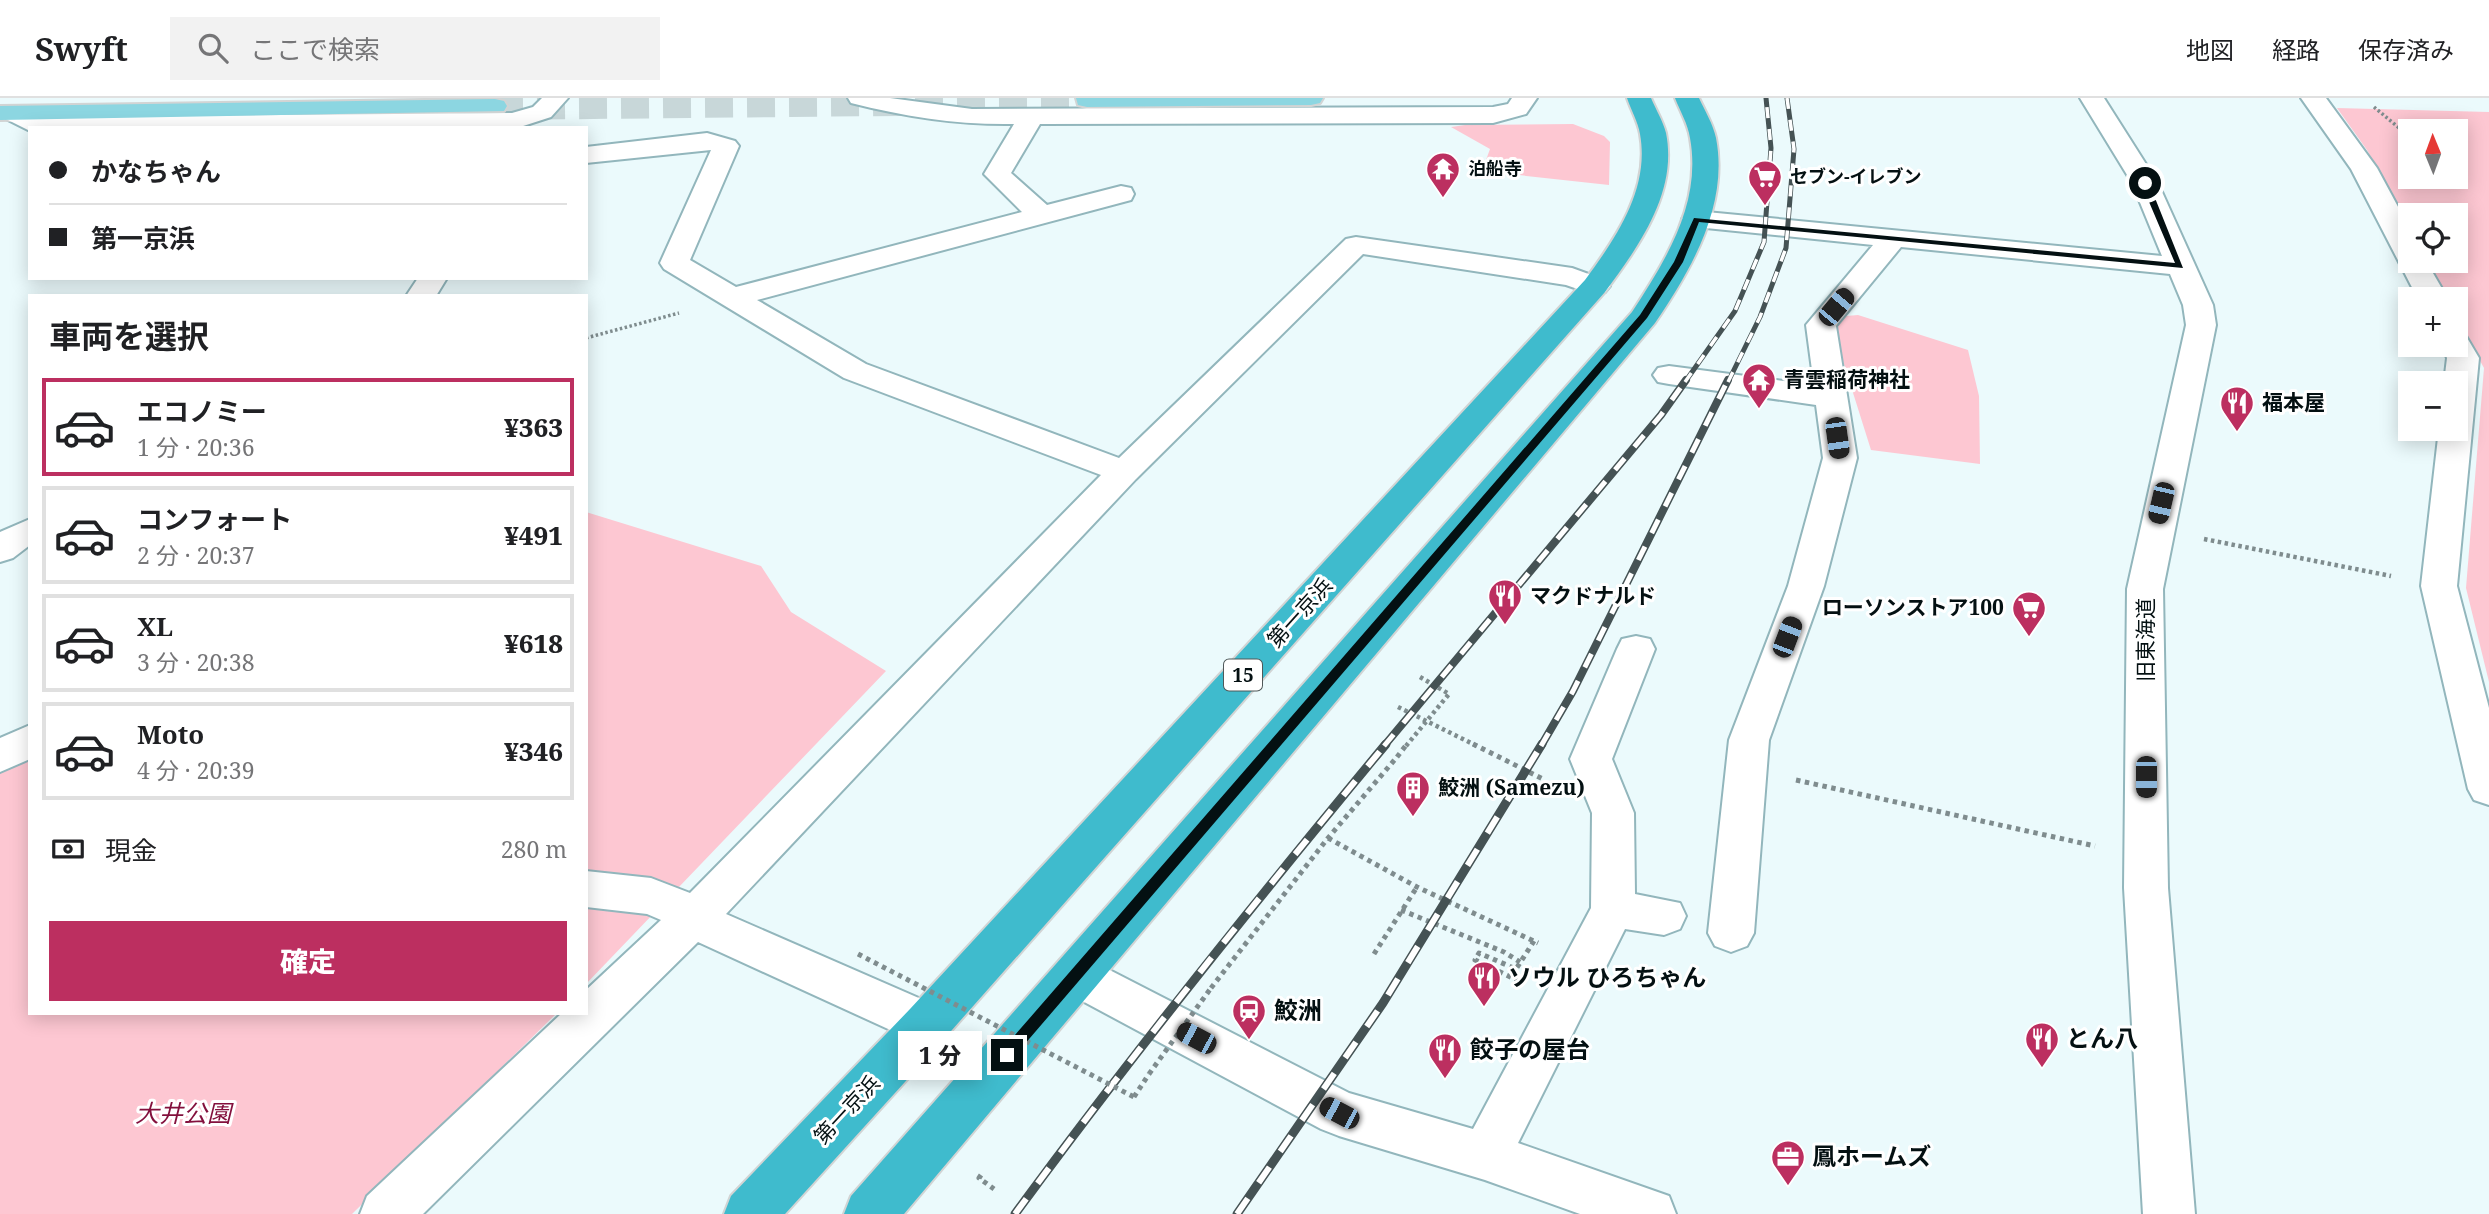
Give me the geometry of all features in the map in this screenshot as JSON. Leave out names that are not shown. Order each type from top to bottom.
[{"type":"highway","name":"第一京浜","points":[[750,1214],[927,1024],[1595,286],[1627,241],[1642,212],[1651,183],[1655,156],[1653,133],[1639,98]]},
{"type":"highway","points":[[870,1214],[1644,317],[1679,262],[1705,187],[1706,157],[1702,135],[1687,98]]},
{"type":"main road","points":[[1087,100],[1311,98]]},
{"type":"main road","points":[[4,107],[134,109],[495,106]]},
{"type":"main road","points":[[4,107],[134,109]]},
{"type":"street","points":[[50,106],[81,98]]},
{"type":"street","points":[[4,107],[31,124],[40,125],[492,121],[532,123],[556,98]]},
{"type":"street","points":[[860,98],[932,106],[972,117],[1493,115],[1517,109],[1525,98]]},
{"type":"street","name":"旧東海道","points":[[2092,98],[2145,183],[2198,305],[2201,325],[2155,529],[2145,589],[2146,857],[2169,1214]]},
{"type":"street","points":[[2313,98],[2364,168],[2398,233]]},
{"type":"street","points":[[1028,117],[1027,125],[997,174],[1042,215]]},
{"type":"street","points":[[588,155],[706,141],[726,146],[674,263],[855,371],[1124,472]]},
{"type":"street","points":[[730,298],[1121,194]]},
{"type":"street","points":[[1696,219],[2180,266]]},
{"type":"street","points":[[1731,933],[1749,740],[1806,586],[1840,458],[1821,325],[1894,238]]},
{"type":"street","points":[[386,1214],[695,917],[1124,472],[1356,245],[1572,277],[1595,286]]},
{"type":"street","points":[[2462,357],[2439,586],[2489,789]]},
{"type":"street","points":[[1669,375],[1831,397]]},
{"type":"street","points":[[0,550],[5,544],[28,531]]},
{"type":"street","points":[[1485,1156],[1613,909],[1613,813],[1591,759],[1636,649]]},
{"type":"street","points":[[0,757],[28,741]]},
{"type":"street","points":[[588,889],[651,896],[927,1024]]},
{"type":"street","points":[[1613,909],[1664,916]]},
{"type":"street","points":[[1076,975],[1339,1113],[1485,1156],[1650,1214]]},
{"type":"path","points":[[2374,107],[2398,127]]},
{"type":"path","points":[[588,337],[730,298]]},
{"type":"path","points":[[2155,529],[2439,586]]},
{"type":"path","points":[[858,954],[1134,1097],[1230,962],[1328,838],[1449,694],[1420,677]]},
{"type":"path","points":[[1398,707],[1613,813]]},
{"type":"path","points":[[1747,770],[2146,857]]},
{"type":"path","points":[[1328,838],[1417,887],[1534,941],[1516,969],[1479,953],[1475,960],[1565,1003]]},
{"type":"path","points":[[1374,954],[1417,887]]},
{"type":"path","points":[[1401,910],[1504,952],[1520,962]]},
{"type":"path","points":[[986,1167],[979,1178],[994,1189]]},
{"type":"green space","points":[[2337,108],[2489,112],[2489,682],[2466,588],[2484,368],[2468,339],[2468,287],[2440,287],[2433,273],[2468,273],[2468,203],[2398,203],[2398,208],[2367,150]]},
{"type":"green space","points":[[1573,124],[1604,136],[1610,142],[1609,185],[1482,171],[1490,149],[1451,127],[1465,125]]},
{"type":"green space","points":[[1858,315],[1968,350],[1979,396],[1980,464],[1871,450],[1832,326],[1846,316]]},
{"type":"green space","points":[[588,513],[761,566],[791,612],[886,671],[588,982]]},
{"type":"green space","name":"大井公園","points":[[28,753],[28,1015],[555,1015],[352,1214],[0,1214],[0,770]]},
{"type":"tunnel","points":[[495,106],[1087,100]]},
{"type":"railway","points":[[1685,382],[1735,311],[1764,242],[1771,148],[1766,98]]},
{"type":"railway","points":[[1728,382],[1760,317],[1786,248],[1794,149],[1787,98]]},
{"type":"railway","points":[[1384,746],[1661,415],[1686,380]]},
{"type":"railway","points":[[1541,746],[1573,691],[1728,380]]},
{"type":"railway","points":[[1015,1214],[1197,976],[1386,744]]},
{"type":"railway","points":[[1237,1214],[1383,1003],[1542,744]]},
{"type":"place","name":"泊船寺","points":[[1443,199]]},
{"type":"place","name":"セブン-イレブン","points":[[1765,207]]},
{"type":"place","name":"青雲稲荷神社","points":[[1759,410]]},
{"type":"place","name":"福本屋","points":[[2237,433]]},
{"type":"place","name":"マクドナルド","points":[[1505,626]]},
{"type":"place","name":"ローソンストア100","points":[[2029,638]]},
{"type":"place","name":"鮫洲 (Samezu)","points":[[1413,818]]},
{"type":"place","name":"ソウル ひろちゃん","points":[[1484,1008]]},
{"type":"place","name":"鮫洲","points":[[1249,1041]]},
{"type":"place","name":"とん八","points":[[2042,1069]]},
{"type":"place","name":"餃子の屋台","points":[[1445,1080]]},
{"type":"place","name":"鳳ホームズ","points":[[1788,1187]]},
{"type":"route","points":[[1007,1055],[1644,317],[1679,262],[1696,219],[2180,266],[2145,183]]}]
